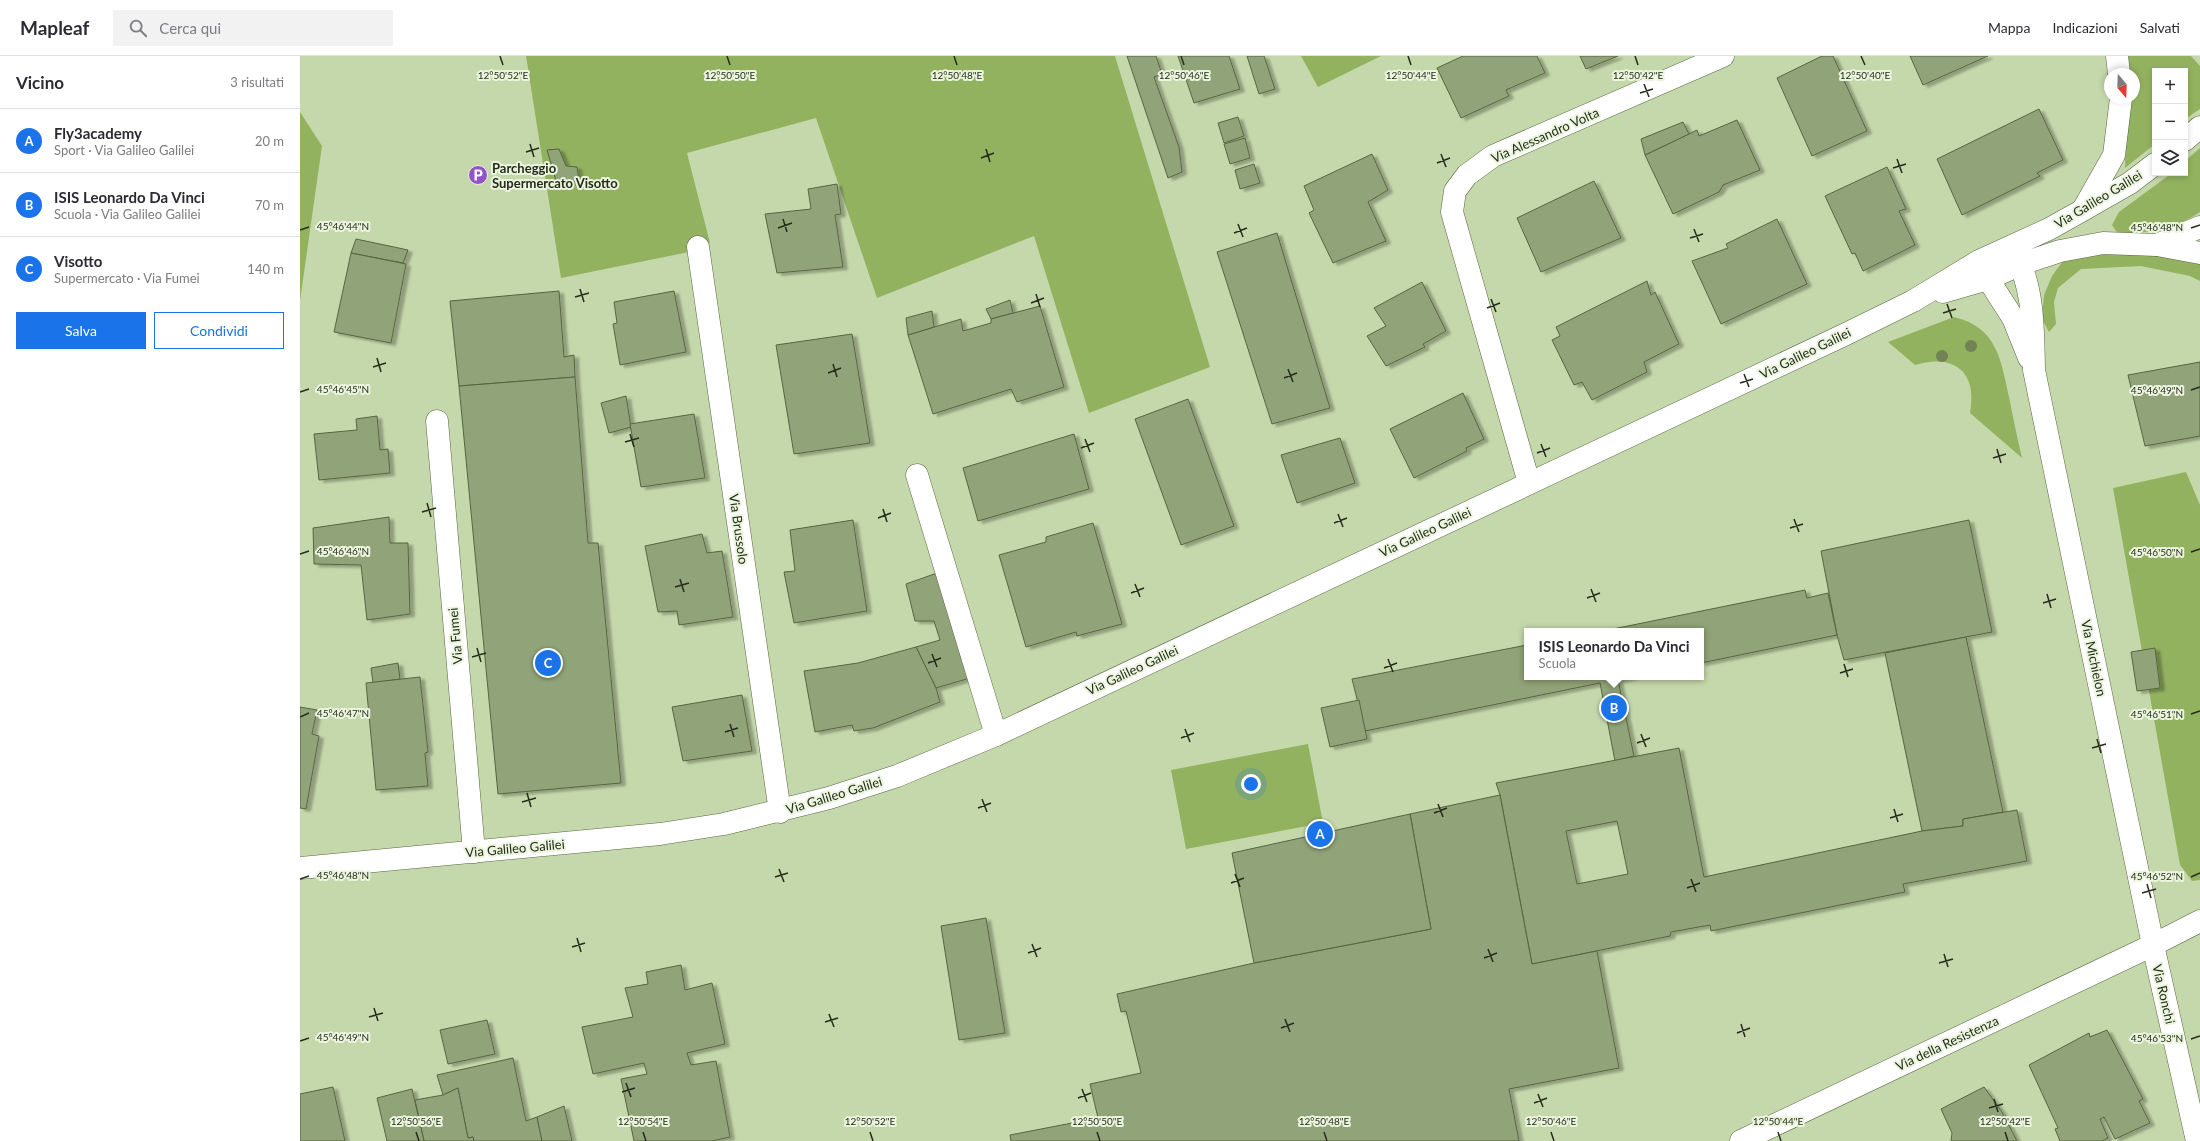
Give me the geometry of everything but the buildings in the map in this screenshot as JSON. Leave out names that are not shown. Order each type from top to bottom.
[{"type":"street","name":"Via Alessandro Volta","points":[[1529,483],[1452,212],[1454,190],[1467,175],[1493,156],[1723,56]]},
{"type":"street","points":[[2117,56],[2118,68]]},
{"type":"street","points":[[2083,210],[2114,155],[2120,104]]},
{"type":"street","points":[[2188,137],[2200,127]]},
{"type":"street","name":"Via Galileo Galilei","points":[[300,868],[660,834],[724,824],[780,812],[897,776],[996,735],[1913,301],[2017,255],[2083,210],[2130,183],[2152,166]]},
{"type":"street","name":"Via Galileo Galilei","points":[[2017,255],[2060,251],[2103,243],[2157,245],[2200,227]]},
{"type":"street","points":[[2157,245],[2200,253]]},
{"type":"street","name":"Via Brussolo","points":[[698,247],[780,812]]},
{"type":"street","name":"Via Michielon","points":[[2017,255],[2027,278],[2033,316],[2034,370]]},
{"type":"street","name":"Via Michielon","points":[[1983,270],[2013,318],[2034,370],[2153,945]]},
{"type":"street","name":"Via Fumei","points":[[437,420],[474,852]]},
{"type":"street","points":[[917,475],[996,735]]},
{"type":"street","points":[[2153,945],[2200,920]]},
{"type":"street","name":"Via della Resistenza","points":[[1741,1141],[2153,945]]},
{"type":"street","name":"Via Ronchi","points":[[2153,945],[2197,1141]]},
{"type":"green space","points":[[526,56],[1115,56],[1210,367],[1089,413],[1034,236],[877,298],[816,118],[687,153],[710,243],[688,243],[689,252],[561,278]]},
{"type":"green space","points":[[1301,56],[1381,56],[1318,87]]},
{"type":"green space","points":[[2126,56],[2191,56],[2200,66],[2200,109],[2188,117],[2188,68],[2152,68],[2152,146],[2125,168],[2127,104],[2140,104],[2140,68],[2127,68]]},
{"type":"green space","points":[[300,112],[322,146],[300,301]]},
{"type":"green space","points":[[2200,148],[2200,212],[2191,218],[2161,229],[2140,233],[2118,234],[2112,225],[2119,212],[2168,176],[2188,176],[2188,158]]},
{"type":"green space","points":[[2087,254],[2150,254],[2196,262],[2200,264],[2200,281],[2190,276],[2141,266],[2081,269],[2058,288],[2054,302],[2056,324],[2049,332],[2042,319],[2044,295],[2052,276],[2063,261]]},
{"type":"green space","points":[[1954,317],[1968,322],[1980,329],[1995,347],[2003,370],[2022,458],[1970,413],[1972,399],[1970,387],[1966,377],[1960,369],[1952,364],[1941,362],[1929,362],[1915,365],[1888,342]]},
{"type":"green space","points":[[2186,472],[2200,505],[2200,880],[2192,881],[2180,865],[2113,488]]},
{"type":"green space","points":[[1308,744],[1323,823],[1186,849],[1171,770]]},
{"type":"place","name":"Parcheggio Supermercato Visotto","points":[[478,175]]},
{"type":"place","name":"Visotto","points":[[548,663]]},
{"type":"place","name":"ISIS Leonardo Da Vinci","points":[[1614,708]]},
{"type":"place","name":"Fly3academy","points":[[1320,834]]}]
